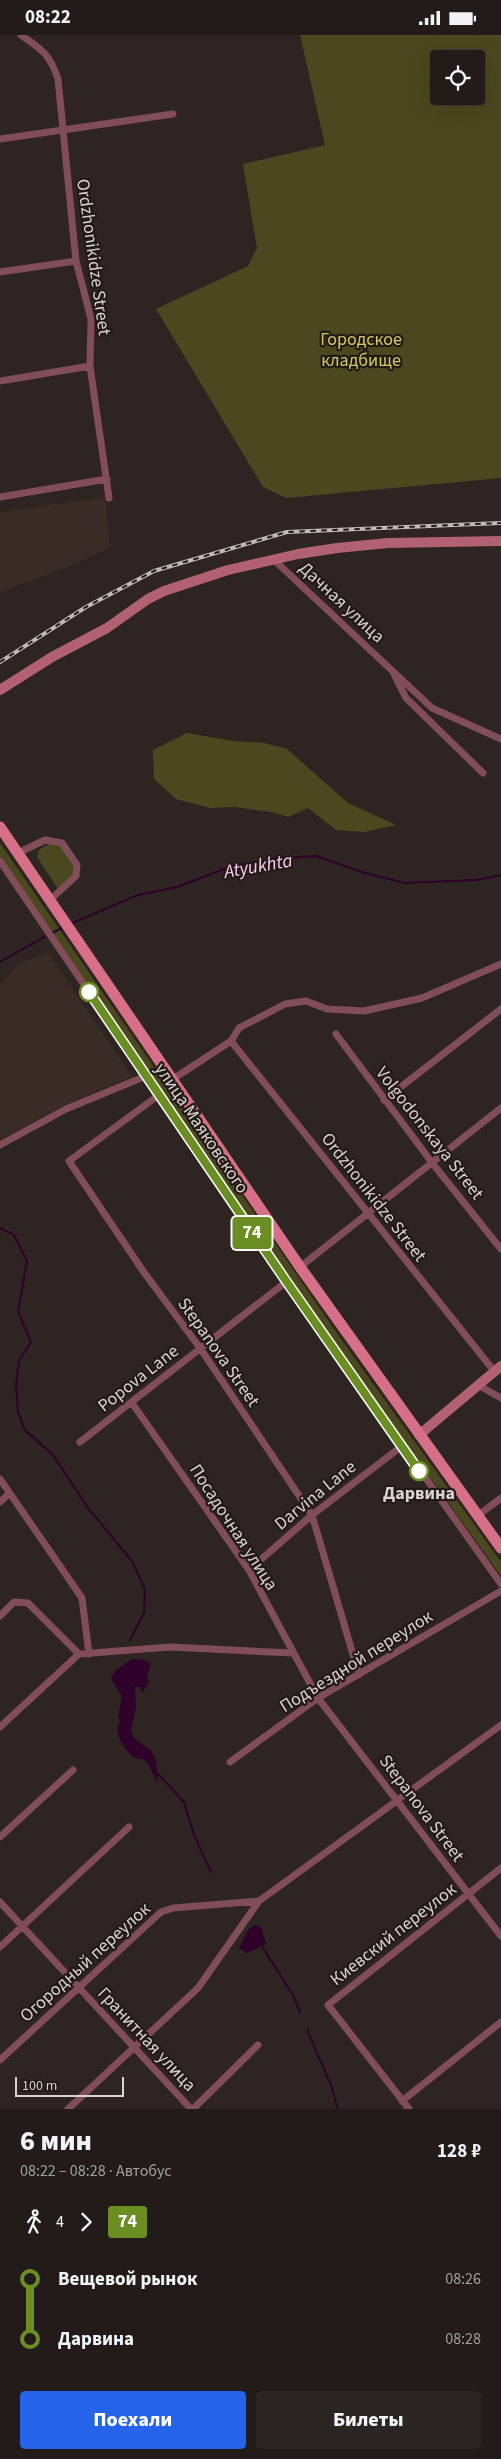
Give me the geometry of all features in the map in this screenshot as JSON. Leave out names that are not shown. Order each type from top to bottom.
[{"type":"main road","name":"улица Маяковского","points":[[1,826],[300,1267],[501,1548]]},
{"type":"street","name":"Ordzhonikidze Street","points":[[21,35],[46,53],[52,61],[58,79],[76,261],[91,319],[90,366],[109,498]]},
{"type":"street","points":[[0,139],[173,114]]},
{"type":"street","points":[[0,272],[76,261]]},
{"type":"street","points":[[0,381],[90,366]]},
{"type":"street","points":[[0,497],[107,479]]},
{"type":"street","points":[[0,690],[52,657],[107,628],[148,599],[164,591],[228,569],[337,548],[388,543],[501,541]]},
{"type":"street","name":"Дачная улица","points":[[272,559],[432,708],[501,739]]},
{"type":"street","name":"Дачная улица","points":[[390,668],[406,698],[483,773]]},
{"type":"street","points":[[18,853],[45,841],[62,843],[77,865],[76,876],[53,903]]},
{"type":"street","name":"улица Маяковского","points":[[0,861],[286,1281],[501,1584]]},
{"type":"street","points":[[173,1079],[231,1041],[239,1028],[285,1004],[306,1001],[327,1009],[364,1011],[422,998],[501,964]]},
{"type":"street","points":[[384,1100],[501,1009]]},
{"type":"street","name":"Volgodonskaya Street","points":[[336,1034],[384,1100],[501,1249]]},
{"type":"street","name":"Ordzhonikidze Street","points":[[231,1041],[368,1215],[497,1369]]},
{"type":"street","points":[[0,1145],[66,1109],[146,1076]]},
{"type":"street","name":"Stepanova Street","points":[[159,1095],[69,1161],[143,1271],[200,1348],[312,1515],[359,1675]]},
{"type":"street","points":[[300,1267],[501,1108]]},
{"type":"street","name":"Popova Lane","points":[[80,1442],[286,1281]]},
{"type":"street","points":[[419,1435],[497,1369]]},
{"type":"street","points":[[478,1385],[501,1398]]},
{"type":"street","name":"Посадочная улица","points":[[132,1403],[249,1570],[318,1699]]},
{"type":"street","name":"Darvina Lane","points":[[249,1570],[312,1515],[402,1446]]},
{"type":"street","points":[[0,1479],[82,1598],[89,1654]]},
{"type":"street","points":[[0,1502],[9,1494]]},
{"type":"street","points":[[477,1516],[501,1498]]},
{"type":"street","name":"Подъездной переулок","points":[[230,1762],[318,1699],[501,1591]]},
{"type":"street","points":[[0,1616],[14,1602],[28,1603],[79,1654]]},
{"type":"street","points":[[0,1727],[79,1654],[170,1647],[292,1653]]},
{"type":"street","name":"Stepanova Street","points":[[318,1699],[398,1800],[501,1936]]},
{"type":"street","points":[[68,2109],[198,1988],[259,1901],[501,1725]]},
{"type":"street","points":[[0,1837],[73,1770]]},
{"type":"street","points":[[0,1947],[129,1827]]},
{"type":"street","name":"Киевский переулок","points":[[402,2101],[328,2005],[501,1868]]},
{"type":"street","name":"Огородный переулок","points":[[0,2059],[161,1912],[173,1908],[259,1901]]},
{"type":"street","name":"Гранитная улица","points":[[0,1902],[192,2109]]},
{"type":"street","points":[[409,2109],[402,2101],[501,2021]]},
{"type":"street","points":[[192,2109],[258,2045]]},
{"type":"shaded area","points":[[105,497],[110,547],[73,565],[0,592],[0,512]]},
{"type":"shaded area","points":[[48,953],[132,1076],[65,1105],[0,1140],[0,985],[18,964]]},
{"type":"shaded area","points":[[132,1659],[144,1660],[151,1664],[147,1675],[149,1683],[142,1693],[140,1687],[135,1687],[136,1707],[131,1731],[134,1738],[151,1751],[156,1760],[158,1783],[148,1764],[143,1759],[134,1758],[124,1747],[117,1729],[120,1721],[118,1716],[122,1697],[111,1678],[116,1670]]},
{"type":"shaded area","points":[[255,1925],[261,1927],[266,1944],[247,1953],[239,1948],[248,1930]]},
{"type":"green space","name":"Городское кладбище","points":[[300,35],[501,35],[501,478],[286,498],[263,487],[156,309],[248,266],[257,248],[243,164],[325,145]]},
{"type":"green space","points":[[187,733],[233,741],[264,743],[287,749],[348,803],[396,825],[364,832],[336,830],[308,808],[288,817],[272,812],[234,807],[210,808],[176,799],[154,779],[153,750]]},
{"type":"green space","points":[[0,843],[336,1332],[501,1562],[501,1576],[329,1337],[0,856]]},
{"type":"green space","points":[[48,844],[61,846],[73,863],[75,875],[58,889],[37,857],[39,850]]},
{"type":"waterway","name":"Atyukhta","points":[[70,924],[138,895],[177,887],[232,866],[282,858],[316,856],[365,873],[405,883],[476,880],[501,875]]},
{"type":"waterway","name":"Atyukhta","points":[[52,933],[64,927]]},
{"type":"waterway","name":"Atyukhta","points":[[0,962],[48,935]]},
{"type":"waterway","points":[[0,1228],[14,1235],[27,1261],[18,1312],[31,1342],[19,1361],[16,1384],[18,1412],[25,1430],[54,1456],[88,1508],[132,1561],[145,1589],[144,1613],[130,1640]]},
{"type":"waterway","points":[[157,1773],[184,1802],[194,1835],[211,1872]]},
{"type":"waterway","points":[[261,1945],[293,1995],[300,2012]]},
{"type":"waterway","points":[[307,2030],[331,2085],[338,2109]]},
{"type":"railway","points":[[0,662],[86,607],[154,571],[287,532],[501,523]]},
{"type":"bus line","name":"74","points":[[89,992],[286,1281],[419,1471]]},
{"type":"place","name":"Дарвина","points":[[419,1471]]}]
